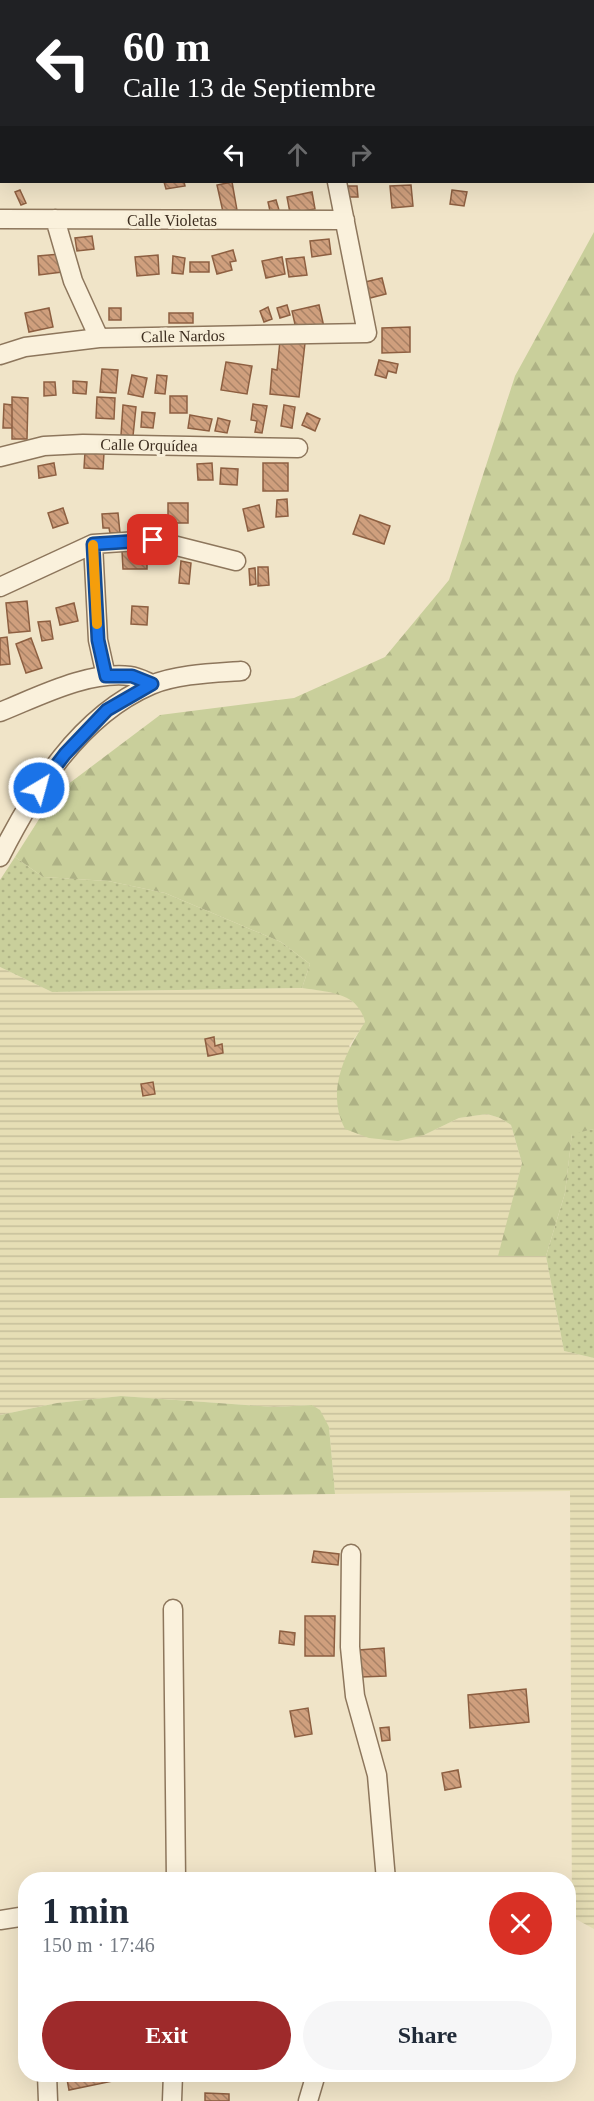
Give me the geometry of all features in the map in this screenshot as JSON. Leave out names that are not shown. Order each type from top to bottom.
[{"type":"street","points":[[338,183],[345,220]]},
{"type":"street","name":"Calle Violetas","points":[[0,219],[345,220]]},
{"type":"street","points":[[55,219],[73,280],[99,338]]},
{"type":"street","name":"Calle Nardos","points":[[0,355],[25,347],[99,338],[367,333],[345,220]]},
{"type":"street","name":"Calle Orquídea","points":[[0,457],[44,446],[83,444],[298,448]]},
{"type":"street","points":[[0,587],[93,544],[153,540],[236,561]]},
{"type":"street","points":[[93,544],[98,640],[106,676]]},
{"type":"street","points":[[0,857],[27,805],[65,754],[107,710],[152,684],[207,674],[241,671]]},
{"type":"street","points":[[0,712],[68,686],[106,676],[132,676],[152,684]]},
{"type":"street","points":[[351,1554],[350,1647],[356,1696],[376,1775],[385,1872]]},
{"type":"street","points":[[173,1609],[176,1872]]},
{"type":"street","points":[[0,1920],[18,1917]]},
{"type":"street","points":[[47,2082],[48,2101]]},
{"type":"street","points":[[172,2101],[173,2082]]},
{"type":"street","points":[[308,2101],[314,2082]]},
{"type":"shaded area","points":[[0,967],[52,992],[302,988],[341,993],[362,1009],[365,1023],[349,1046],[424,1135],[459,1118],[487,1114],[511,1125],[522,1163],[499,1256],[546,1256],[564,1351],[594,1358],[594,1929],[576,1919],[576,1872],[572,1872],[570,1491],[335,1494],[329,1427],[312,1405],[274,1407],[121,1396],[57,1403],[0,1415]]},
{"type":"green space","points":[[594,232],[594,1129],[572,1134],[565,1193],[546,1256],[498,1256],[522,1163],[511,1125],[487,1114],[459,1118],[424,1135],[398,1141],[369,1138],[345,1129],[337,1101],[337,1088],[344,1061],[365,1022],[361,1012],[349,999],[341,995],[302,988],[310,964],[281,942],[165,893],[108,881],[43,877],[15,857],[55,794],[160,715],[294,698],[385,657],[449,580],[515,376]]},
{"type":"green space","points":[[15,857],[43,877],[108,881],[165,893],[281,942],[310,964],[302,988],[52,992],[0,967],[0,880]]},
{"type":"green space","points":[[594,1129],[594,1358],[564,1351],[546,1256],[565,1193],[572,1133]]},
{"type":"green space","points":[[121,1396],[274,1407],[312,1405],[320,1410],[329,1427],[335,1494],[0,1498],[0,1415],[57,1403]]},
{"type":"building","points":[[164,183],[184,183],[185,186],[166,189]]},
{"type":"building","points":[[232,183],[237,210],[223,212],[217,185]]},
{"type":"building","points":[[411,185],[413,206],[392,208],[390,186]]},
{"type":"building","points":[[342,186],[357,186],[358,197],[342,197]]},
{"type":"building","points":[[20,190],[26,203],[21,205],[15,192]]},
{"type":"building","points":[[452,190],[467,192],[464,206],[450,204]]},
{"type":"building","points":[[312,192],[315,209],[290,213],[287,197]]},
{"type":"building","points":[[276,200],[279,210],[270,211],[268,202]]},
{"type":"building","points":[[92,236],[94,249],[77,251],[75,238]]},
{"type":"building","points":[[329,239],[331,254],[312,257],[310,241]]},
{"type":"building","points":[[233,250],[236,261],[230,262],[232,270],[217,274],[212,256]]},
{"type":"building","points":[[60,254],[62,272],[39,275],[38,256]]},
{"type":"building","points":[[158,255],[159,274],[137,276],[135,257]]},
{"type":"building","points":[[173,256],[185,258],[183,274],[172,273]]},
{"type":"building","points":[[282,257],[285,274],[266,278],[262,261]]},
{"type":"building","points":[[304,257],[307,275],[289,277],[286,259]]},
{"type":"building","points":[[190,262],[209,262],[209,272],[190,272]]},
{"type":"building","points":[[382,278],[386,294],[370,298],[365,282]]},
{"type":"building","points":[[287,305],[290,315],[280,318],[277,308]]},
{"type":"building","points":[[319,305],[324,327],[297,333],[292,311]]},
{"type":"building","points":[[268,307],[272,319],[264,322],[260,311]]},
{"type":"building","points":[[49,308],[53,327],[29,332],[25,313]]},
{"type":"building","points":[[109,308],[121,308],[121,320],[109,320]]},
{"type":"building","points":[[169,313],[193,313],[193,323],[169,323]]},
{"type":"building","points":[[410,327],[410,352],[382,353],[382,328]]},
{"type":"building","points":[[280,341],[305,343],[299,397],[270,394],[272,369],[277,370]]},
{"type":"building","points":[[379,360],[398,364],[396,373],[388,371],[386,378],[375,375]]},
{"type":"building","points":[[226,362],[252,366],[247,394],[221,390]]},
{"type":"building","points":[[102,369],[118,370],[116,393],[100,392]]},
{"type":"building","points":[[132,375],[147,378],[143,397],[128,394]]},
{"type":"building","points":[[157,375],[167,376],[165,394],[155,393]]},
{"type":"building","points":[[73,381],[87,382],[86,394],[73,393]]},
{"type":"building","points":[[44,382],[55,382],[56,395],[44,396]]},
{"type":"building","points":[[170,396],[187,396],[187,413],[170,413]]},
{"type":"building","points":[[12,397],[28,398],[27,439],[12,439]]},
{"type":"building","points":[[97,397],[115,398],[114,419],[96,418]]},
{"type":"building","points":[[4,404],[12,405],[12,428],[3,428]]},
{"type":"building","points":[[253,404],[267,406],[262,433],[255,432],[257,421],[251,420]]},
{"type":"building","points":[[123,405],[136,407],[133,436],[121,435]]},
{"type":"building","points":[[284,405],[295,407],[292,428],[281,426]]},
{"type":"building","points":[[142,412],[155,413],[153,428],[141,427]]},
{"type":"building","points":[[307,413],[320,419],[315,431],[302,425]]},
{"type":"building","points":[[190,415],[212,419],[209,431],[188,428]]},
{"type":"building","points":[[218,418],[230,421],[227,433],[215,431]]},
{"type":"building","points":[[85,452],[104,453],[103,469],[84,468]]},
{"type":"building","points":[[54,463],[56,475],[39,478],[38,466]]},
{"type":"building","points":[[212,463],[213,480],[198,480],[197,464]]},
{"type":"building","points":[[263,463],[288,463],[288,491],[263,491]]},
{"type":"building","points":[[221,468],[238,469],[237,485],[220,484]]},
{"type":"building","points":[[287,499],[288,516],[276,517],[277,500]]},
{"type":"building","points":[[168,503],[188,503],[188,523],[168,523]]},
{"type":"building","points":[[259,505],[264,527],[248,531],[243,509]]},
{"type":"building","points":[[63,508],[68,523],[53,528],[48,513]]},
{"type":"building","points":[[118,513],[120,533],[110,533],[109,528],[103,528],[102,514]]},
{"type":"building","points":[[360,515],[390,526],[384,544],[353,534]]},
{"type":"building","points":[[147,550],[147,569],[123,569],[122,551]]},
{"type":"building","points":[[181,561],[191,563],[189,584],[179,583]]},
{"type":"building","points":[[258,567],[268,567],[269,585],[258,586]]},
{"type":"building","points":[[255,568],[256,584],[250,585],[249,569]]},
{"type":"building","points":[[27,601],[30,631],[9,633],[6,603]]},
{"type":"building","points":[[74,603],[78,621],[60,625],[56,608]]},
{"type":"building","points":[[132,606],[148,607],[147,625],[131,624]]},
{"type":"building","points":[[50,621],[53,639],[42,641],[38,622]]},
{"type":"building","points":[[7,637],[10,664],[0,665],[0,638]]},
{"type":"building","points":[[31,638],[42,668],[26,673],[16,644]]},
{"type":"building","points":[[214,1037],[215,1046],[222,1044],[223,1053],[208,1056],[205,1039]]},
{"type":"building","points":[[153,1082],[155,1094],[143,1096],[141,1084]]},
{"type":"building","points":[[314,1551],[339,1554],[338,1565],[312,1562]]},
{"type":"building","points":[[305,1616],[335,1616],[334,1656],[305,1656]]},
{"type":"building","points":[[280,1631],[295,1633],[294,1645],[279,1643]]},
{"type":"building","points":[[384,1648],[386,1676],[361,1677],[359,1650]]},
{"type":"building","points":[[526,1689],[529,1722],[470,1728],[468,1695]]},
{"type":"building","points":[[308,1708],[312,1734],[295,1737],[290,1711]]},
{"type":"building","points":[[389,1727],[390,1740],[382,1741],[380,1728]]},
{"type":"building","points":[[458,1770],[461,1787],[445,1790],[442,1773]]},
{"type":"building","points":[[68,2082],[108,2082],[69,2090]]},
{"type":"building","points":[[205,2093],[229,2094],[229,2101],[205,2101]]},
{"type":"slow traffic","points":[[93,545],[97,624]]},
{"type":"route","points":[[39,788],[65,754],[107,710],[152,684],[132,676],[106,676],[98,640],[93,544],[153,540]]}]
